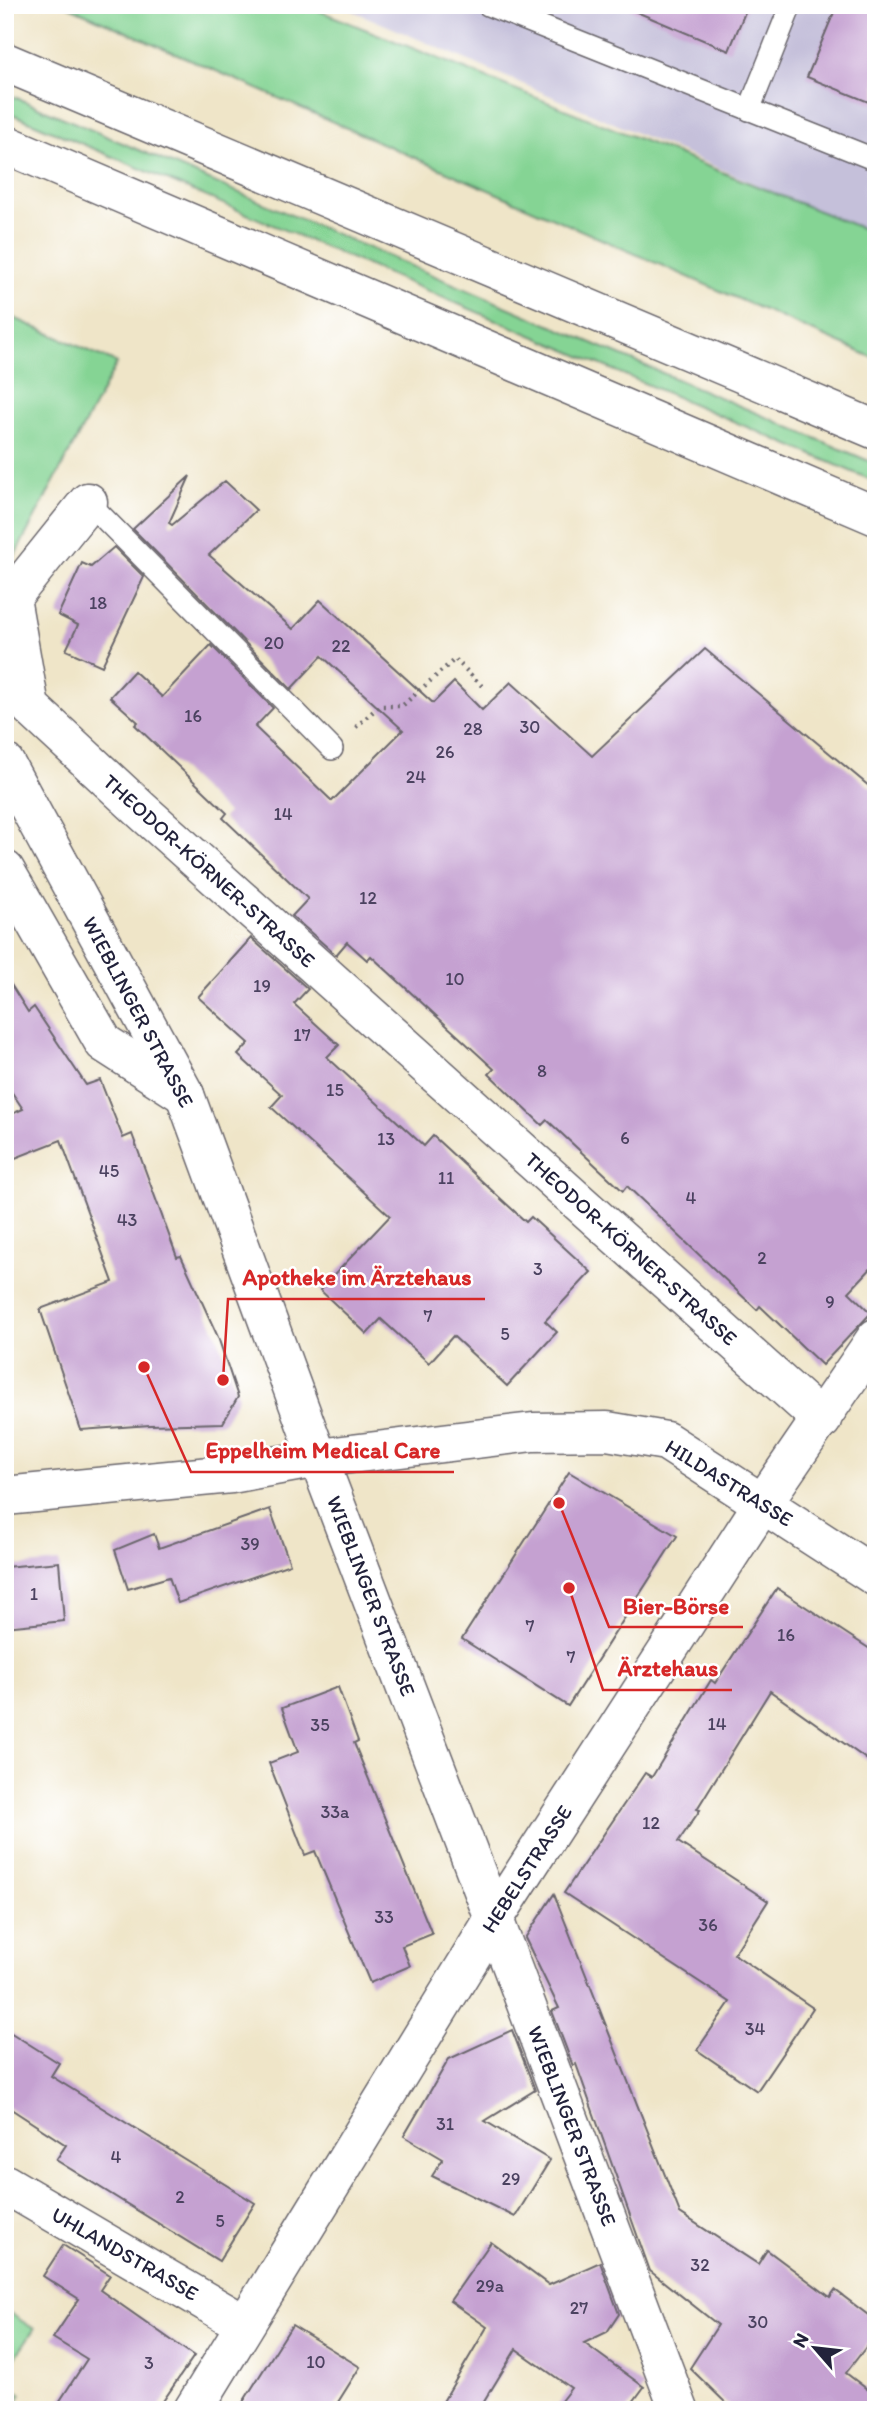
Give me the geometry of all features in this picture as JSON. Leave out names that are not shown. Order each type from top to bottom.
[{"type":"main road","points":[[5,62],[876,430]]},
{"type":"main road","points":[[5,144],[876,516]]},
{"type":"main road","name":"THEODOR-KÖRNER-STRASSE","points":[[88,502],[11,598],[30,707],[141,810],[822,1420]]},
{"type":"main road","name":"WIEBLINGER STRASSE","points":[[5,763],[185,1095],[318,1458],[679,2410]]},
{"type":"main road","points":[[5,870],[104,1043],[185,1095]]},
{"type":"main road","name":"HEBELSTRASSE","points":[[192,2410],[495,1919],[763,1503],[876,1338]]},
{"type":"main road","name":"HILDASTRASSE","points":[[5,1496],[231,1474],[318,1458],[533,1432],[607,1430],[666,1441],[876,1577]]},
{"type":"main road","name":"UHLANDSTRASSE","points":[[5,2184],[244,2324]]},
{"type":"lane","points":[[488,5],[876,160]]},
{"type":"lane","points":[[749,110],[791,5]]},
{"type":"lane","name":"THEODOR-KÖRNER-STRASSE","points":[[88,502],[332,749]]},
{"type":"path","points":[[332,749],[379,706],[402,706],[455,659],[483,687]]},
{"type":"shaded area","points":[[339,5],[876,5],[876,234],[811,208]]},
{"type":"green space","points":[[65,5],[305,5],[876,234],[876,359]]},
{"type":"green space","points":[[5,93],[876,464],[876,482],[5,111]]},
{"type":"green space","points":[[5,314],[117,363],[5,574]]},
{"type":"green space","points":[[5,2310],[34,2329],[5,2373]]},
{"type":"green space","points":[[5,2383],[21,2394],[11,2410],[5,2410]]},
{"type":"building","points":[[620,5],[748,5],[729,51]]},
{"type":"building","points":[[837,5],[876,5],[876,105],[807,77]]},
{"type":"building","points":[[190,476],[169,523],[172,525],[225,481],[256,510],[209,555],[293,629],[320,600],[433,703],[454,682],[482,710],[511,682],[592,756],[705,649],[876,792],[876,1263],[849,1292],[871,1313],[822,1365],[760,1306],[757,1310],[627,1186],[623,1191],[547,1120],[542,1125],[489,1074],[494,1069],[371,956],[367,960],[347,942],[336,955],[292,916],[308,899],[223,818],[227,813],[135,725],[138,722],[110,697],[134,671],[162,697],[211,645],[273,708],[255,727],[332,801],[403,730],[322,656],[291,689],[133,529]]},
{"type":"building","points":[[114,547],[144,577],[102,666],[66,650],[78,625],[58,615],[82,563],[91,567]]},
{"type":"building","points":[[251,938],[308,989],[294,1004],[339,1045],[327,1057],[424,1146],[433,1136],[526,1222],[531,1217],[591,1272],[545,1321],[557,1332],[507,1386],[453,1336],[429,1363],[381,1319],[367,1334],[320,1290],[390,1216],[271,1107],[282,1095],[238,1055],[249,1043],[198,997]]},
{"type":"building","points":[[5,975],[28,1012],[34,1007],[86,1085],[100,1080],[123,1138],[132,1134],[177,1257],[181,1256],[218,1337],[238,1397],[223,1423],[81,1430],[40,1309],[113,1282],[61,1140],[5,1162],[5,1117],[23,1109],[5,1082]]},
{"type":"building","points":[[569,1472],[677,1536],[568,1706],[462,1639]]},
{"type":"building","points":[[270,1509],[290,1564],[178,1603],[169,1577],[128,1589],[115,1550],[154,1534],[159,1548]]},
{"type":"building","points":[[59,1562],[64,1621],[5,1627],[5,1567]]},
{"type":"building","points":[[777,1588],[876,1653],[876,1766],[770,1691],[697,1809],[700,1810],[678,1842],[768,1901],[734,1954],[813,2008],[757,2091],[697,2050],[730,2002],[564,1893],[645,1773],[652,1777],[711,1680],[715,1683]]},
{"type":"building","points":[[338,1687],[358,1741],[354,1743],[432,1934],[402,1946],[410,1966],[370,1983],[315,1851],[305,1855],[269,1763],[298,1752],[282,1708]]},
{"type":"building","points":[[554,1894],[680,2213],[758,2264],[767,2250],[830,2297],[835,2290],[876,2321],[876,2334],[846,2373],[876,2396],[876,2410],[733,2410],[690,2368],[718,2325],[650,2271],[576,2064],[573,2066],[552,2011],[559,2008],[525,1938]]},
{"type":"building","points":[[5,2029],[59,2063],[51,2076],[255,2203],[219,2261],[56,2160],[66,2145],[5,2105]]},
{"type":"building","points":[[512,2030],[535,2090],[485,2121],[550,2160],[515,2217],[432,2176],[443,2159],[404,2136],[449,2059]]},
{"type":"building","points":[[491,2242],[549,2285],[600,2262],[619,2314],[607,2332],[584,2343],[644,2387],[627,2410],[554,2410],[571,2388],[516,2349],[479,2410],[438,2410],[487,2327],[450,2301]]},
{"type":"building","points":[[63,2245],[110,2275],[100,2290],[194,2356],[157,2410],[54,2410],[87,2359],[53,2338],[79,2299],[43,2276]]},
{"type":"building","points":[[292,2325],[360,2367],[333,2410],[238,2410]]},
{"type":"place","name":"Eppelheim Medical Care","points":[[144,1367]]},
{"type":"place","name":"Apotheke im Ärztehaus","points":[[223,1380]]},
{"type":"place","name":"Bier-Börse","points":[[559,1503]]},
{"type":"place","name":"Ärztehaus","points":[[569,1588]]}]
